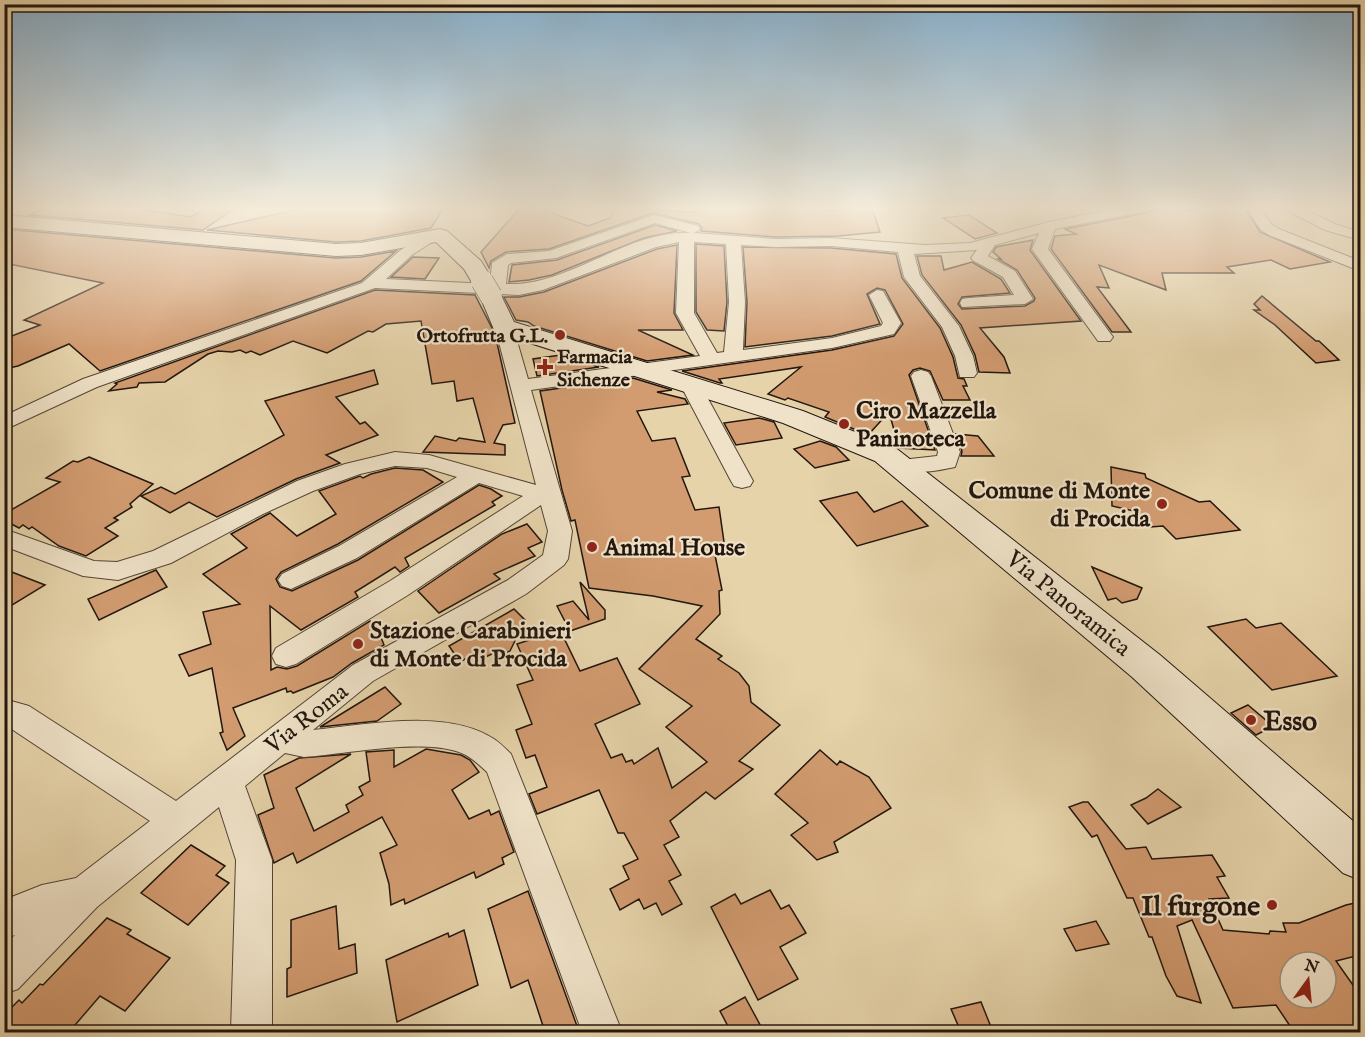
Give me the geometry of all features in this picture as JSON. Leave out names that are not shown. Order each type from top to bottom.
[{"type":"street","points":[[373,283],[403,255]]},
{"type":"street","name":"Via Roma","points":[[4,975],[84,894],[363,673],[517,587],[555,559],[560,531],[546,496],[504,327],[490,289],[462,255]]},
{"type":"street","points":[[490,289],[500,263],[507,259],[547,255]]},
{"type":"street","points":[[4,424],[90,383],[373,283],[490,289],[537,287],[621,255]]},
{"type":"street","points":[[689,255],[685,313],[712,360]]},
{"type":"street","points":[[733,357],[737,302],[734,255]]},
{"type":"street","points":[[907,255],[912,277],[950,326],[964,356],[967,373]]},
{"type":"street","points":[[968,303],[1025,299],[1009,274],[979,258],[980,255]]},
{"type":"street","points":[[1045,255],[1104,337]]},
{"type":"street","points":[[1333,255],[1360,266]]},
{"type":"street","points":[[520,386],[832,343],[888,330],[892,323],[877,295]]},
{"type":"street","name":"Via Panoramica","points":[[504,327],[793,417],[886,455],[1146,666],[1360,857]]},
{"type":"street","points":[[900,466],[947,462],[949,452],[921,376]]},
{"type":"street","points":[[691,386],[742,481]]},
{"type":"street","points":[[4,537],[92,570],[118,572],[162,557],[305,486],[353,469],[395,459],[412,459],[546,496]]},
{"type":"street","points":[[291,579],[348,552],[476,476]]},
{"type":"street","points":[[286,656],[546,496]]},
{"type":"street","points":[[4,711],[18,715],[156,806],[176,822]]},
{"type":"street","points":[[280,739],[304,744],[425,733],[455,737],[483,748],[500,764],[602,1032]]},
{"type":"street","points":[[226,780],[254,860],[252,1032]]},
{"type":"street","points":[[4,921],[13,915],[53,900],[84,894]]},
{"type":"building","points":[[4,255],[306,255],[336,258],[391,255],[361,281],[100,371],[69,344],[18,366],[4,369],[4,339],[40,325],[24,320],[103,283],[4,263]]},
{"type":"building","points":[[483,255],[500,255],[491,261],[489,268]]},
{"type":"building","points":[[570,255],[601,255],[552,275],[509,282],[512,265],[557,260]]},
{"type":"building","points":[[640,255],[677,255],[674,313],[683,330],[638,330],[693,355],[647,361],[516,320],[504,297],[519,297],[544,292]]},
{"type":"building","points":[[696,255],[725,255],[727,302],[724,331],[707,330],[696,312]]},
{"type":"building","points":[[744,255],[896,255],[902,278],[940,328],[953,357],[958,378],[964,379],[967,386],[963,386],[970,400],[943,400],[930,371],[920,368],[913,370],[909,375],[935,450],[899,448],[889,412],[868,435],[825,417],[829,412],[788,398],[785,400],[768,394],[801,367],[719,379],[722,383],[682,371],[832,350],[894,336],[903,324],[885,290],[877,288],[867,294],[880,324],[832,336],[745,347],[747,302]]},
{"type":"building","points":[[997,255],[1034,255],[1081,321],[980,328],[1004,357],[1010,373],[979,372],[975,355],[961,325],[922,275],[917,256],[941,256],[944,270],[972,262],[1001,279],[1010,293],[962,297],[958,304],[962,309],[1025,306],[1034,301],[1035,298],[1017,270],[998,259],[1001,259]]},
{"type":"building","points":[[1056,255],[1315,255],[1330,262],[1290,269],[1271,260],[1227,267],[1234,273],[1162,273],[1166,290],[1099,265],[1109,288],[1097,287],[1131,332],[1112,332]]},
{"type":"building","points":[[413,257],[439,258],[425,279],[391,277]]},
{"type":"building","points":[[375,290],[475,295],[495,334],[515,423],[503,425],[494,443],[505,445],[505,455],[423,452],[435,436],[456,441],[459,438],[485,442],[473,398],[457,401],[454,381],[432,384],[421,321],[386,324],[327,353],[293,341],[260,355],[251,351],[246,353],[240,350],[218,351],[208,354],[165,382],[139,383],[137,387],[109,391],[117,384],[115,383]]},
{"type":"building","points":[[1262,296],[1316,341],[1319,341],[1339,360],[1316,363],[1275,325],[1254,310],[1260,310],[1254,304]]},
{"type":"building","points":[[561,355],[599,367],[537,376],[533,359]]},
{"type":"building","points":[[374,370],[378,384],[336,397],[360,424],[365,422],[378,435],[326,455],[340,463],[296,479],[217,517],[189,502],[170,513],[141,496],[161,487],[175,494],[284,435],[265,401]]},
{"type":"building","points":[[633,378],[672,390],[657,392],[685,399],[688,404],[637,411],[652,441],[675,438],[690,476],[682,477],[695,510],[719,507],[725,549],[714,550],[722,590],[719,591],[720,614],[696,639],[722,656],[718,659],[739,673],[749,686],[751,702],[780,725],[739,761],[753,769],[715,799],[706,792],[670,821],[679,837],[664,845],[681,875],[669,881],[682,904],[662,915],[656,903],[644,909],[639,899],[620,910],[610,889],[629,879],[623,866],[638,859],[624,833],[618,833],[599,790],[537,814],[529,794],[547,787],[535,755],[526,758],[516,730],[532,724],[517,685],[533,680],[517,644],[560,630],[580,671],[617,658],[640,704],[595,724],[611,758],[622,754],[626,762],[632,760],[634,764],[658,748],[672,788],[707,762],[666,727],[692,706],[639,669],[702,606],[653,596],[589,588],[575,520],[571,521],[562,490],[540,391]]},
{"type":"building","points":[[759,418],[774,422],[782,438],[736,445],[724,423]]},
{"type":"building","points":[[956,434],[978,436],[994,456],[961,456],[962,451]]},
{"type":"building","points":[[820,441],[836,447],[849,460],[815,468],[794,449]]},
{"type":"building","points":[[89,457],[153,484],[130,504],[132,507],[114,518],[118,520],[105,528],[118,536],[86,556],[59,546],[32,527],[29,529],[23,525],[19,528],[4,520],[4,514],[60,482],[46,478],[73,461],[78,462]]},
{"type":"building","name":"Comune di Monte di Procida","points":[[1111,467],[1145,474],[1146,478],[1199,502],[1210,501],[1240,530],[1176,539],[1163,526],[1150,527],[1135,519],[1134,511],[1112,506]]},
{"type":"building","points":[[395,468],[423,470],[443,482],[338,544],[281,572],[276,579],[280,587],[292,591],[358,560],[479,485],[502,496],[492,502],[495,505],[405,558],[409,566],[400,572],[395,567],[355,592],[358,597],[301,630],[270,606],[271,670],[277,667],[287,669],[297,666],[370,621],[374,628],[377,627],[384,645],[333,677],[293,693],[287,692],[286,688],[233,708],[245,736],[227,750],[220,733],[223,732],[212,668],[189,676],[179,655],[211,644],[203,612],[240,604],[203,574],[247,548],[231,534],[270,513],[297,536],[336,514],[319,491],[360,476],[363,478]]},
{"type":"building","points":[[857,492],[874,512],[902,501],[928,526],[857,546],[820,501]]},
{"type":"building","points":[[527,524],[542,542],[528,548],[535,556],[494,574],[500,579],[439,613],[418,591],[502,534]]},
{"type":"building","points":[[1092,567],[1142,588],[1137,599],[1122,603],[1116,598],[1108,600]]},
{"type":"building","points":[[4,569],[45,585],[4,610]]},
{"type":"building","points":[[156,570],[167,587],[99,620],[88,599]]},
{"type":"building","points":[[580,582],[605,610],[605,619],[570,631],[557,606],[573,601],[589,620]]},
{"type":"building","points":[[514,609],[525,620],[510,651],[500,657],[496,652],[477,661],[472,655],[460,662],[449,646]]},
{"type":"building","points":[[1246,619],[1256,628],[1281,623],[1337,676],[1272,690],[1208,627]]},
{"type":"building","points":[[385,687],[401,704],[377,721],[320,727]]},
{"type":"building","name":"Esso","points":[[1248,705],[1273,726],[1256,735],[1231,713]]},
{"type":"building","points":[[426,749],[461,755],[470,760],[479,772],[452,790],[469,819],[489,810],[491,815],[499,811],[514,852],[502,858],[504,864],[476,878],[474,872],[405,904],[404,899],[391,905],[389,884],[380,853],[397,845],[382,817],[297,863],[293,853],[274,863],[258,815],[274,808],[264,775],[299,758],[351,754],[296,788],[314,831],[349,812],[346,805],[363,795],[359,787],[370,781],[366,752],[394,750],[394,767]]},
{"type":"building","points":[[820,750],[837,765],[840,761],[869,777],[891,808],[834,842],[838,852],[817,860],[791,835],[808,823],[775,794]]},
{"type":"building","points":[[1158,789],[1181,807],[1148,824],[1131,805]]},
{"type":"building","points":[[1088,802],[1126,849],[1146,847],[1152,859],[1212,855],[1225,876],[1217,877],[1229,898],[1209,899],[1223,930],[1269,934],[1270,931],[1286,932],[1283,923],[1299,923],[1360,902],[1360,955],[1338,960],[1338,950],[1278,950],[1278,1008],[1276,1005],[1233,1008],[1192,920],[1177,926],[1201,1003],[1177,996],[1166,976],[1152,937],[1149,937],[1133,898],[1127,898],[1097,835],[1092,837],[1069,807]]},
{"type":"building","points":[[191,845],[225,866],[216,875],[229,883],[188,925],[141,893]]},
{"type":"building","points":[[770,890],[781,909],[789,905],[806,933],[780,947],[798,979],[758,1000],[711,907],[735,894],[741,904]]},
{"type":"building","points":[[528,891],[577,1026],[564,1032],[545,1032],[528,980],[511,988],[488,909]]},
{"type":"building","points":[[336,906],[339,949],[355,944],[357,973],[287,997],[287,969],[291,967],[291,920]]},
{"type":"building","points":[[107,918],[131,930],[127,934],[170,958],[125,1011],[100,996],[69,1032],[4,1032],[4,1015],[19,1000],[22,1003],[40,984],[43,985]]},
{"type":"building","points":[[1096,921],[1109,944],[1076,951],[1064,929]]},
{"type":"building","points":[[464,930],[478,985],[397,1022],[386,960],[448,933],[449,937]]},
{"type":"building","points":[[1338,964],[1360,995],[1360,1032],[1294,1032],[1279,1010],[1338,1010]]},
{"type":"building","points":[[745,997],[764,1032],[731,1032],[720,1011]]},
{"type":"building","points":[[981,1002],[993,1032],[961,1032],[951,1009]]},
{"type":"place","name":"Ortofrutta G.L.","points":[[560,335]]},
{"type":"place","name":"Farmacia Sichenze","points":[[545,367]]},
{"type":"place","name":"Ciro Mazzella Paninoteca","points":[[844,424]]},
{"type":"place","name":"Comune di Monte di Procida","points":[[1162,504]]},
{"type":"place","name":"Animal House","points":[[592,547]]},
{"type":"place","name":"Stazione Carabinieri di Monte di Procida","points":[[358,644]]},
{"type":"place","name":"Esso","points":[[1251,720]]},
{"type":"place","name":"Il furgone","points":[[1272,905]]}]
